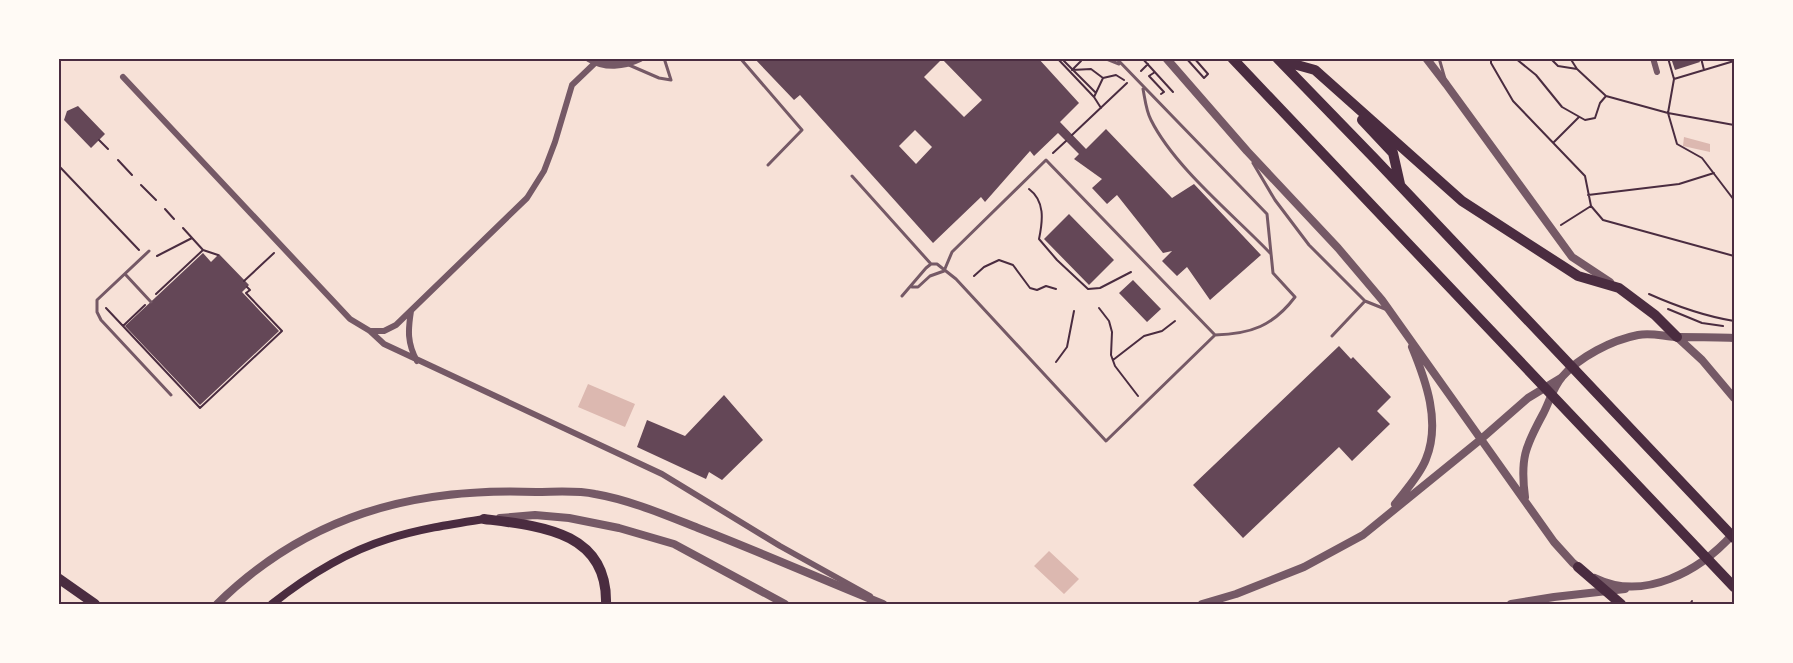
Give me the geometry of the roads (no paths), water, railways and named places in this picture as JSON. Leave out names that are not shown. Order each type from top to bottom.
[{"type":"highway","points":[[1232,58],[1734,587]]},
{"type":"highway","points":[[1304,58],[1393,153],[1401,187]]},
{"type":"highway","points":[[1277,59],[1315,70],[1462,201],[1578,276],[1618,288],[1655,315],[1677,337]]},
{"type":"highway","points":[[1277,59],[1734,538]]},
{"type":"highway","points":[[484,519],[560,533],[581,543],[593,556],[602,573],[606,604]]},
{"type":"highway","points":[[1578,567],[1621,604]]},
{"type":"highway","points":[[58,578],[94,604]]},
{"type":"main road","points":[[272,604],[290,590],[356,552],[389,539],[484,519]]},
{"type":"street","points":[[370,331],[384,331],[396,325],[527,198],[544,171],[572,85],[593,60],[614,65],[640,58]]},
{"type":"street","points":[[1166,58],[1246,151],[1338,248],[1391,311],[1554,542],[1578,567],[1597,579],[1614,585],[1639,587]]},
{"type":"street","points":[[1426,58],[1572,257],[1618,288]]},
{"type":"street","points":[[1653,58],[1657,72]]},
{"type":"street","points":[[123,77],[350,320],[370,331],[384,344],[662,474],[780,546],[885,604]]},
{"type":"street","points":[[411,311],[409,344],[418,361]]},
{"type":"street","points":[[1388,513],[1426,460],[1431,440],[1431,414],[1424,375],[1405,332]]},
{"type":"street","points":[[1202,604],[1236,594],[1305,567],[1364,535],[1528,398],[1561,378],[1585,358],[1638,335],[1734,338]]},
{"type":"street","points":[[1677,337],[1702,360],[1734,398]]},
{"type":"street","points":[[1525,499],[1522,477],[1523,456],[1531,434],[1561,378]]},
{"type":"street","points":[[217,604],[252,573],[301,538],[374,508],[444,494],[503,490],[594,494],[649,510],[717,535],[885,604]]},
{"type":"street","points":[[484,519],[546,516],[569,518],[630,531],[674,544],[785,604]]},
{"type":"street","points":[[1511,604],[1639,587],[1670,579],[1723,546],[1734,533]]},
{"type":"lane","points":[[625,63],[659,78],[671,80],[664,58]]},
{"type":"lane","points":[[740,58],[802,130],[768,165]]},
{"type":"lane","points":[[1104,58],[1122,65]]},
{"type":"lane","points":[[902,296],[911,287],[911,283],[931,264],[937,264],[956,279],[1106,441],[1215,335],[1233,334],[1268,324],[1282,314],[1295,297],[1274,273],[1267,214],[1116,58]]},
{"type":"lane","points":[[1439,58],[1446,84]]},
{"type":"lane","points":[[1143,87],[1149,118],[1162,140],[1196,179],[1272,256]]},
{"type":"lane","points":[[1246,151],[1275,200],[1309,245],[1365,301],[1391,311]]},
{"type":"lane","points":[[944,271],[951,252],[1046,160],[1215,335]]},
{"type":"lane","points":[[852,176],[931,264]]},
{"type":"lane","points":[[149,251],[97,300],[97,312],[101,320],[171,395]]},
{"type":"lane","points":[[911,287],[918,287],[930,276],[944,271]]},
{"type":"lane","points":[[125,274],[151,302]]},
{"type":"lane","points":[[1332,336],[1365,301]]}]
